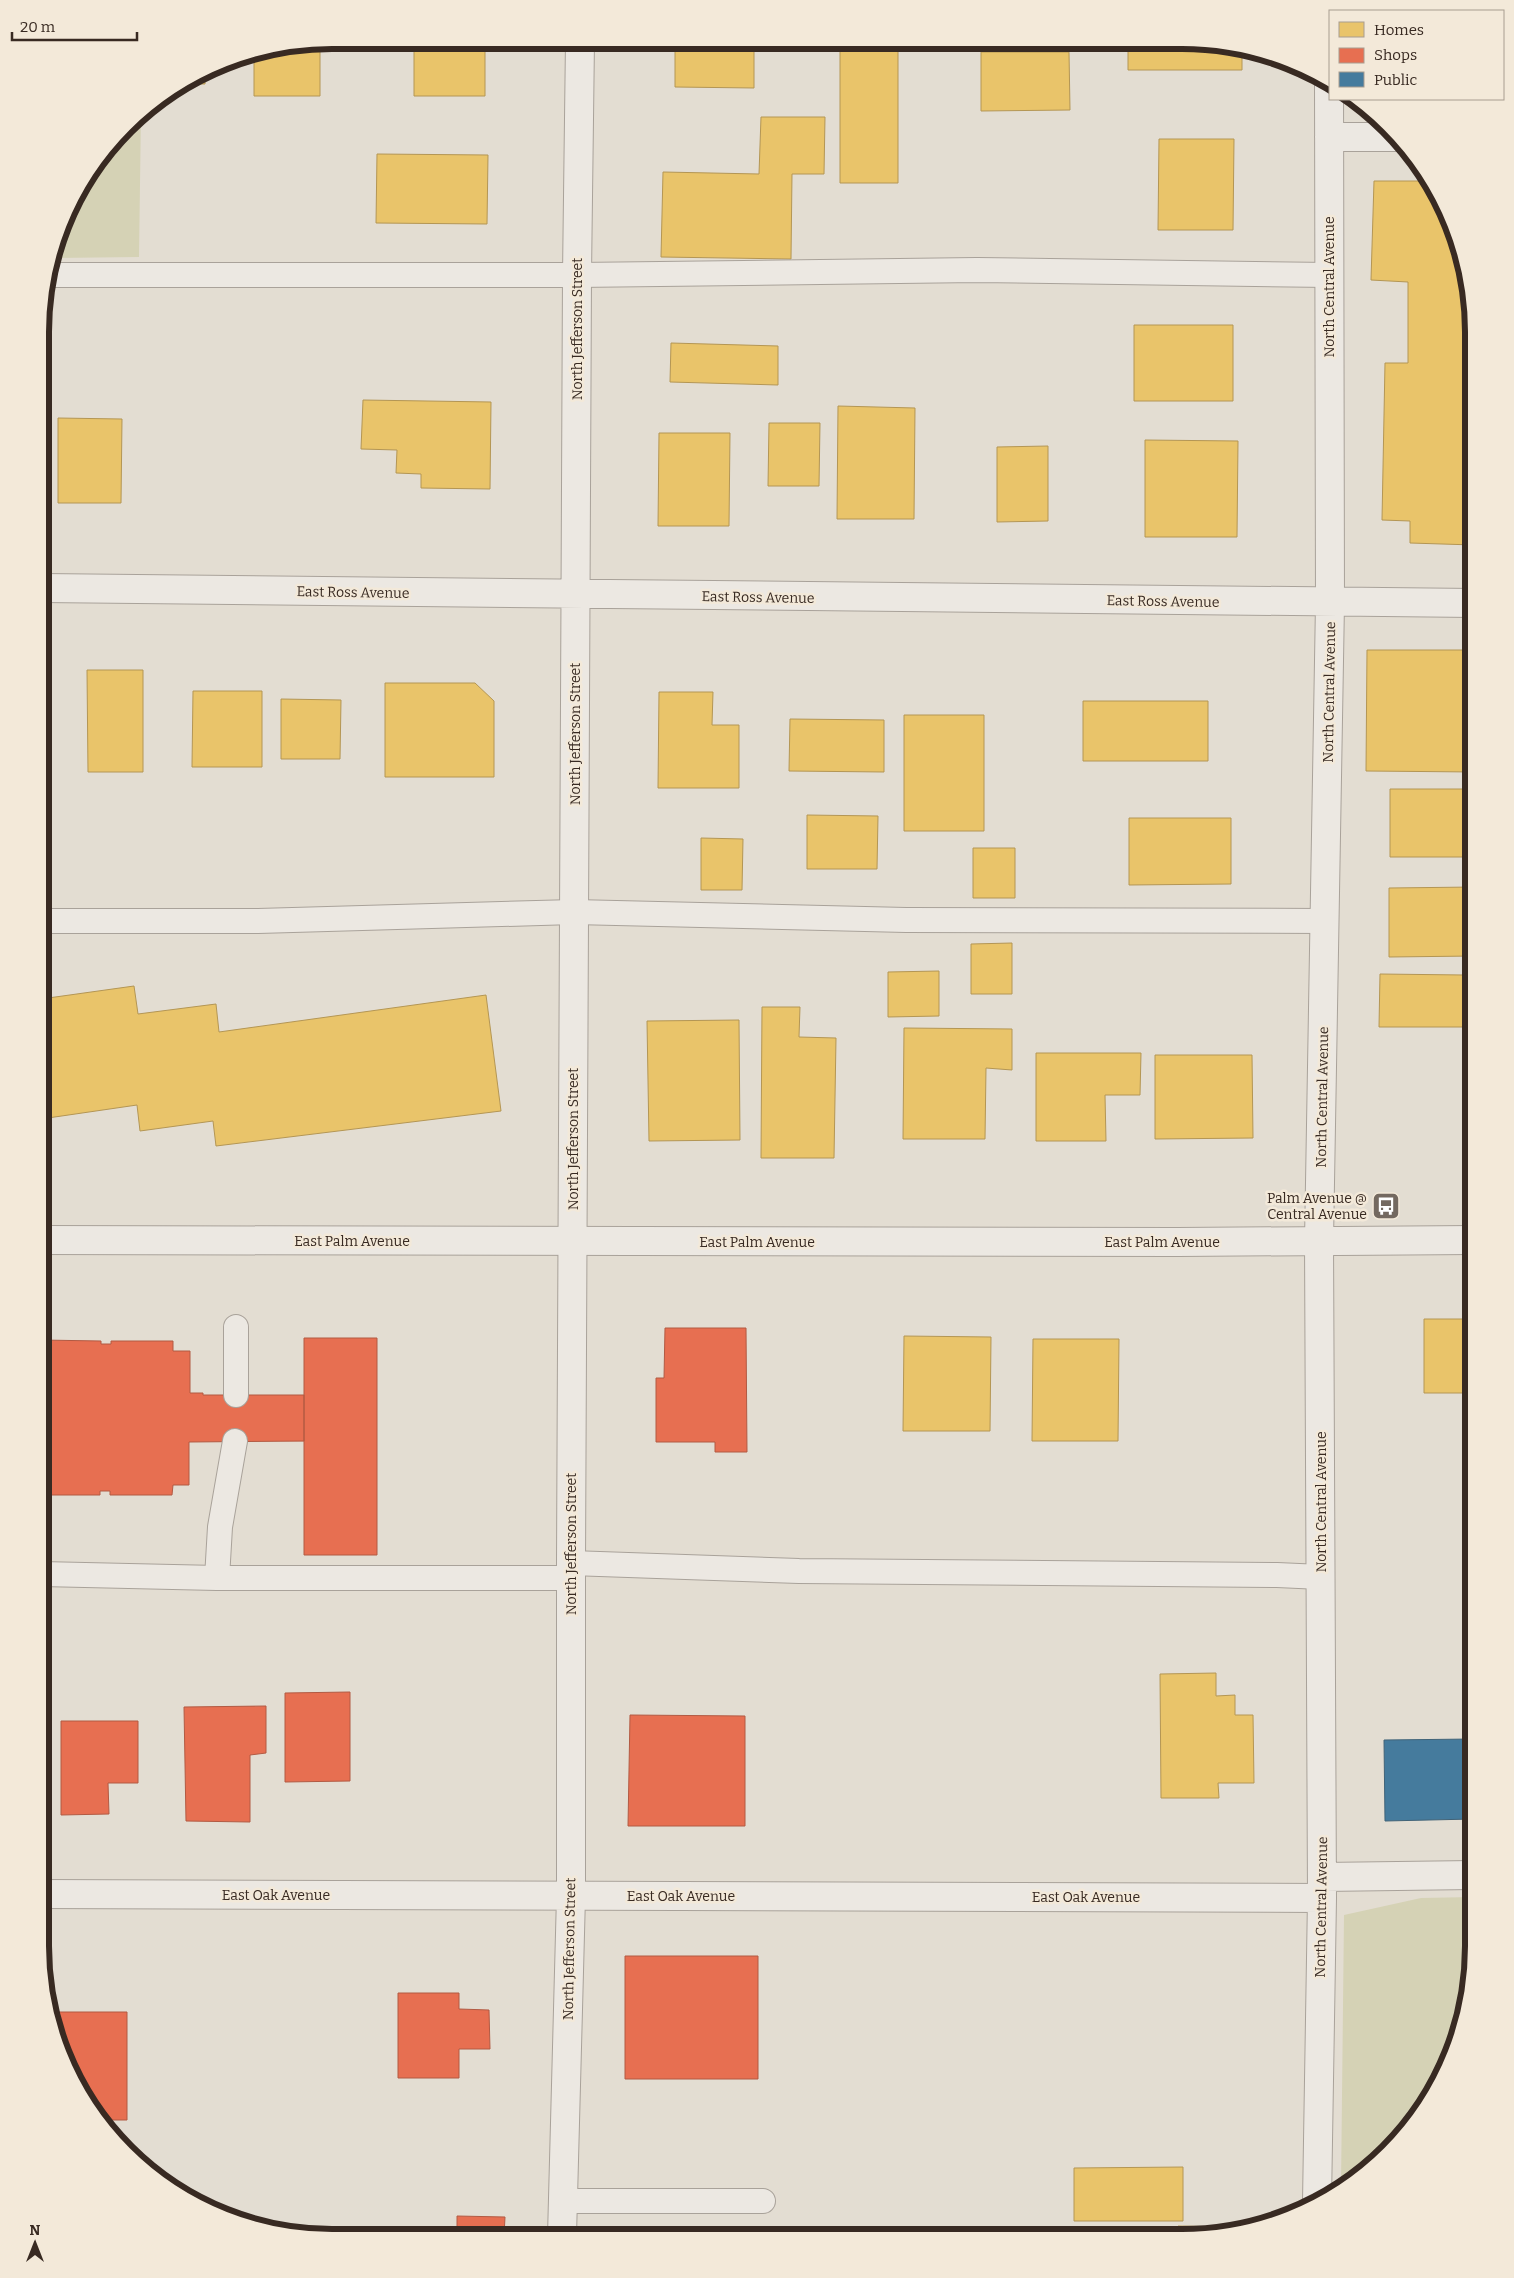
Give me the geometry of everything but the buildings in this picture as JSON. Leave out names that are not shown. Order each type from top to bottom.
[{"type":"street","name":"North Jefferson Street","points":[[562,2229],[571,1896],[577,275],[580,49]]},
{"type":"street","name":"North Central Avenue","points":[[1317,2195],[1322,1887],[1319,1242],[1330,603],[1329,100]]},
{"type":"street","points":[[1329,137],[1387,137]]},
{"type":"street","name":"East Ross Avenue","points":[[49,588],[1465,603]]},
{"type":"street","name":"East Palm Avenue","points":[[49,1240],[1319,1242],[1465,1240]]},
{"type":"street","name":"East Oak Avenue","points":[[49,1894],[571,1896],[1322,1887],[1465,1876]]},
{"type":"lane","points":[[54,275],[577,275],[977,270],[1329,275]]},
{"type":"lane","points":[[49,921],[258,921],[574,912],[906,920],[1325,921]]},
{"type":"lane","points":[[236,1327],[236,1395]]},
{"type":"lane","points":[[217,1578],[220,1527],[235,1441]]},
{"type":"lane","points":[[49,1574],[217,1578],[571,1570],[1278,1574],[1321,1577]]},
{"type":"lane","points":[[563,2202],[763,2201]]},
{"type":"shaded area","points":[[141,123],[139,257],[58,258],[70,224],[96,175],[119,145]]},
{"type":"shaded area","points":[[1465,1897],[1465,1964],[1456,2019],[1444,2054],[1418,2103],[1395,2133],[1369,2159],[1341,2180],[1344,1915],[1421,1898]]},
{"type":"place","name":"Palm Avenue @ Central Avenue","points":[[1386,1206]]}]
